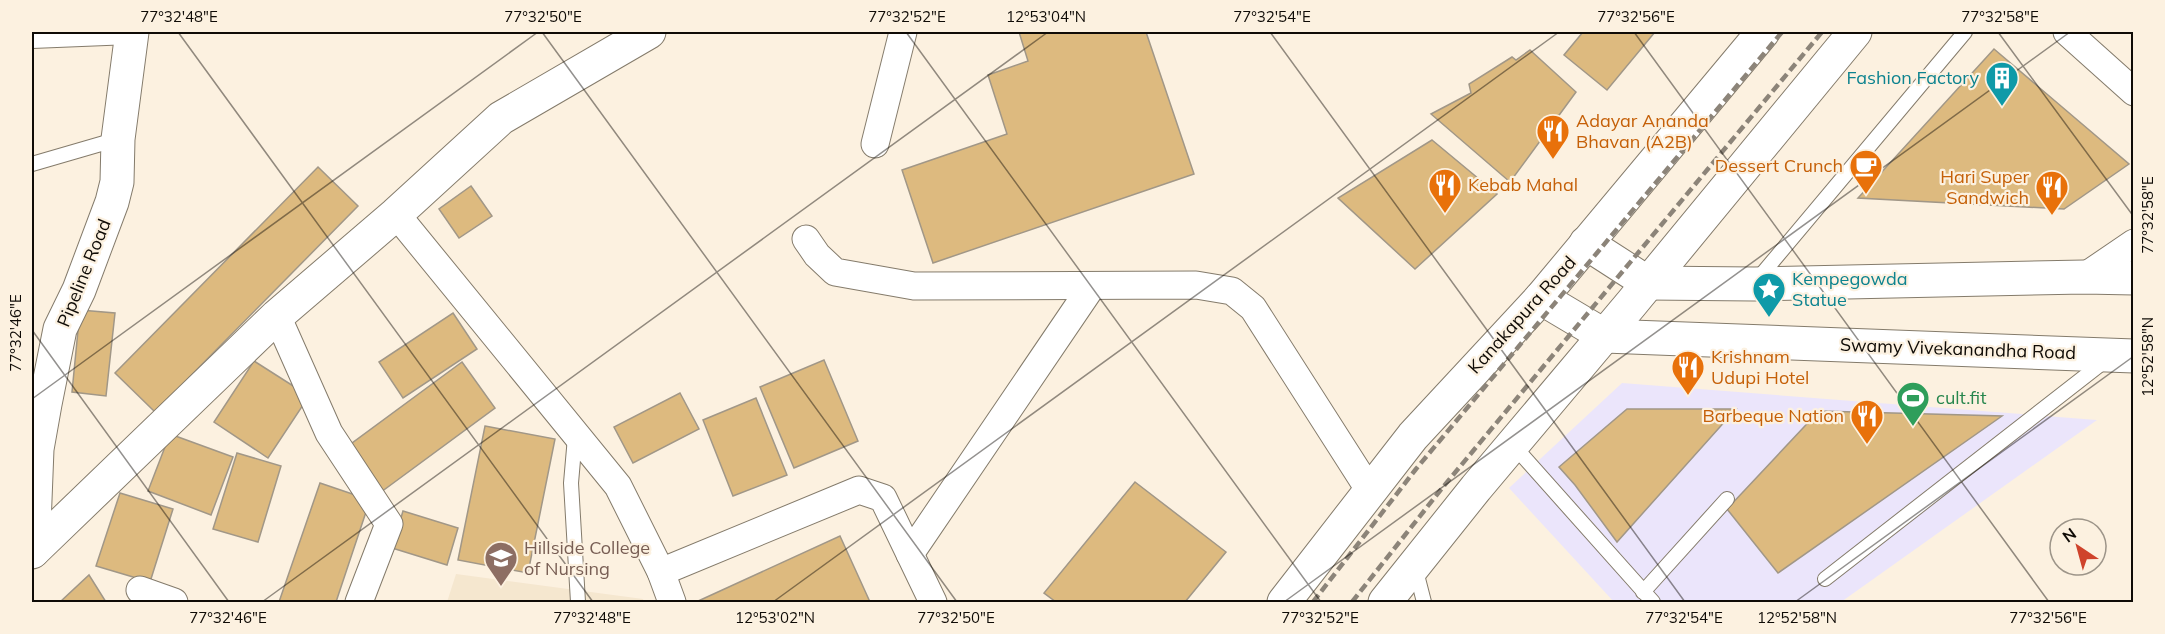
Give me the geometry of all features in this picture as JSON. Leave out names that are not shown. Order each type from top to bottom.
[{"type":"main road","points":[[32,551],[277,316],[396,214],[501,118],[649,32]]},
{"type":"main road","name":"Kanakapura Road","points":[[1284,603],[1413,436],[1541,298],[1763,32]]},
{"type":"main road","points":[[1385,603],[1476,488],[1605,336],[1855,32]]},
{"type":"main road","name":"Pipeline Road","points":[[32,551],[37,449],[60,329],[79,290],[112,202],[117,182],[118,139],[131,34]]},
{"type":"main road","points":[[1586,243],[1648,283],[1754,284],[2133,278]]},
{"type":"main road","name":"Swamy Vivekanandha Road","points":[[1541,298],[1605,336],[2123,356]]},
{"type":"street","points":[[875,144],[903,32]]},
{"type":"street","points":[[2067,32],[2133,92]]},
{"type":"street","points":[[396,214],[618,486],[661,572],[672,603]]},
{"type":"street","points":[[806,239],[817,255],[835,272],[915,286],[1196,285],[1232,291],[1253,308],[1370,491]]},
{"type":"street","points":[[2084,277],[2133,243]]},
{"type":"street","points":[[910,554],[1092,286]]},
{"type":"street","points":[[277,316],[329,433],[389,524],[359,603]]},
{"type":"street","points":[[661,572],[859,490],[883,498],[933,603]]},
{"type":"street","points":[[140,590],[174,603]]},
{"type":"lane","points":[[1754,284],[1965,32]]},
{"type":"lane","points":[[32,41],[131,34]]},
{"type":"lane","points":[[32,164],[118,139]]},
{"type":"lane","points":[[1825,579],[2123,356]]},
{"type":"lane","points":[[575,432],[571,483],[578,603]]},
{"type":"lane","points":[[1513,445],[1648,597],[1727,500]]},
{"type":"lane","points":[[1414,565],[1424,603]]},
{"type":"shaded area","points":[[1622,383],[2097,420],[1841,602],[1614,602],[1509,488]]},
{"type":"shaded area","name":"Hillside College of Nursing","points":[[456,574],[643,599],[644,602],[447,602]]},
{"type":"building","points":[[1019,32],[1146,32],[1194,174],[933,263],[902,170],[1007,134],[988,75],[1028,61]]},
{"type":"building","points":[[1583,32],[1655,32],[1607,90],[1564,55]]},
{"type":"building","name":"Fashion Factory","points":[[1994,49],[2129,164],[2064,209],[1858,198]]},
{"type":"building","points":[[1530,50],[1576,92],[1510,182],[1431,114],[1471,93],[1469,84],[1512,57],[1516,60]]},
{"type":"building","points":[[1432,140],[1497,194],[1415,269],[1338,198]]},
{"type":"building","points":[[318,167],[358,206],[155,412],[115,373]]},
{"type":"building","points":[[471,186],[492,216],[459,238],[439,209]]},
{"type":"building","points":[[80,310],[115,313],[106,396],[72,392]]},
{"type":"building","points":[[453,313],[477,349],[403,398],[379,362]]},
{"type":"building","points":[[824,360],[858,441],[794,468],[760,387]]},
{"type":"building","points":[[254,361],[309,396],[268,458],[214,422]]},
{"type":"building","points":[[462,362],[495,408],[377,495],[344,449]]},
{"type":"building","points":[[680,393],[699,429],[633,463],[614,427]]},
{"type":"building","points":[[756,398],[787,475],[733,496],[703,420]]},
{"type":"building","points":[[1627,409],[1736,409],[1617,542],[1559,467]]},
{"type":"building","points":[[1819,411],[2002,416],[1778,573],[1727,509]]},
{"type":"building","points":[[485,426],[555,439],[528,573],[458,560]]},
{"type":"building","points":[[170,434],[233,457],[211,515],[148,491]]},
{"type":"building","points":[[237,453],[281,466],[258,542],[213,529]]},
{"type":"building","points":[[1135,482],[1226,552],[1185,602],[1056,602],[1044,593]]},
{"type":"building","points":[[320,483],[370,500],[336,602],[279,602]]},
{"type":"building","points":[[120,493],[173,509],[150,582],[96,566]]},
{"type":"building","points":[[403,511],[458,528],[447,565],[392,548]]},
{"type":"building","points":[[840,536],[870,602],[696,602]]},
{"type":"building","points":[[89,575],[106,602],[60,602]]},
{"type":"railway","points":[[1313,602],[1416,469],[1782,32]]},
{"type":"railway","points":[[1352,602],[1443,487],[1822,32]]},
{"type":"place","name":"Fashion Factory","points":[[2002,107]]},
{"type":"place","name":"Adayar Ananda Bhavan (A2B)","points":[[1553,160]]},
{"type":"place","name":"Dessert Crunch","points":[[1866,195]]},
{"type":"place","name":"Kebab Mahal","points":[[1445,214]]},
{"type":"place","name":"Hari Super Sandwich","points":[[2052,216]]},
{"type":"place","name":"Kempegowda Statue","points":[[1769,318]]},
{"type":"place","name":"Krishnam Udupi Hotel","points":[[1688,396]]},
{"type":"place","name":"cult.fit","points":[[1913,427]]},
{"type":"place","name":"Barbeque Nation","points":[[1867,445]]},
{"type":"place","name":"Hillside College of Nursing","points":[[501,587]]}]
